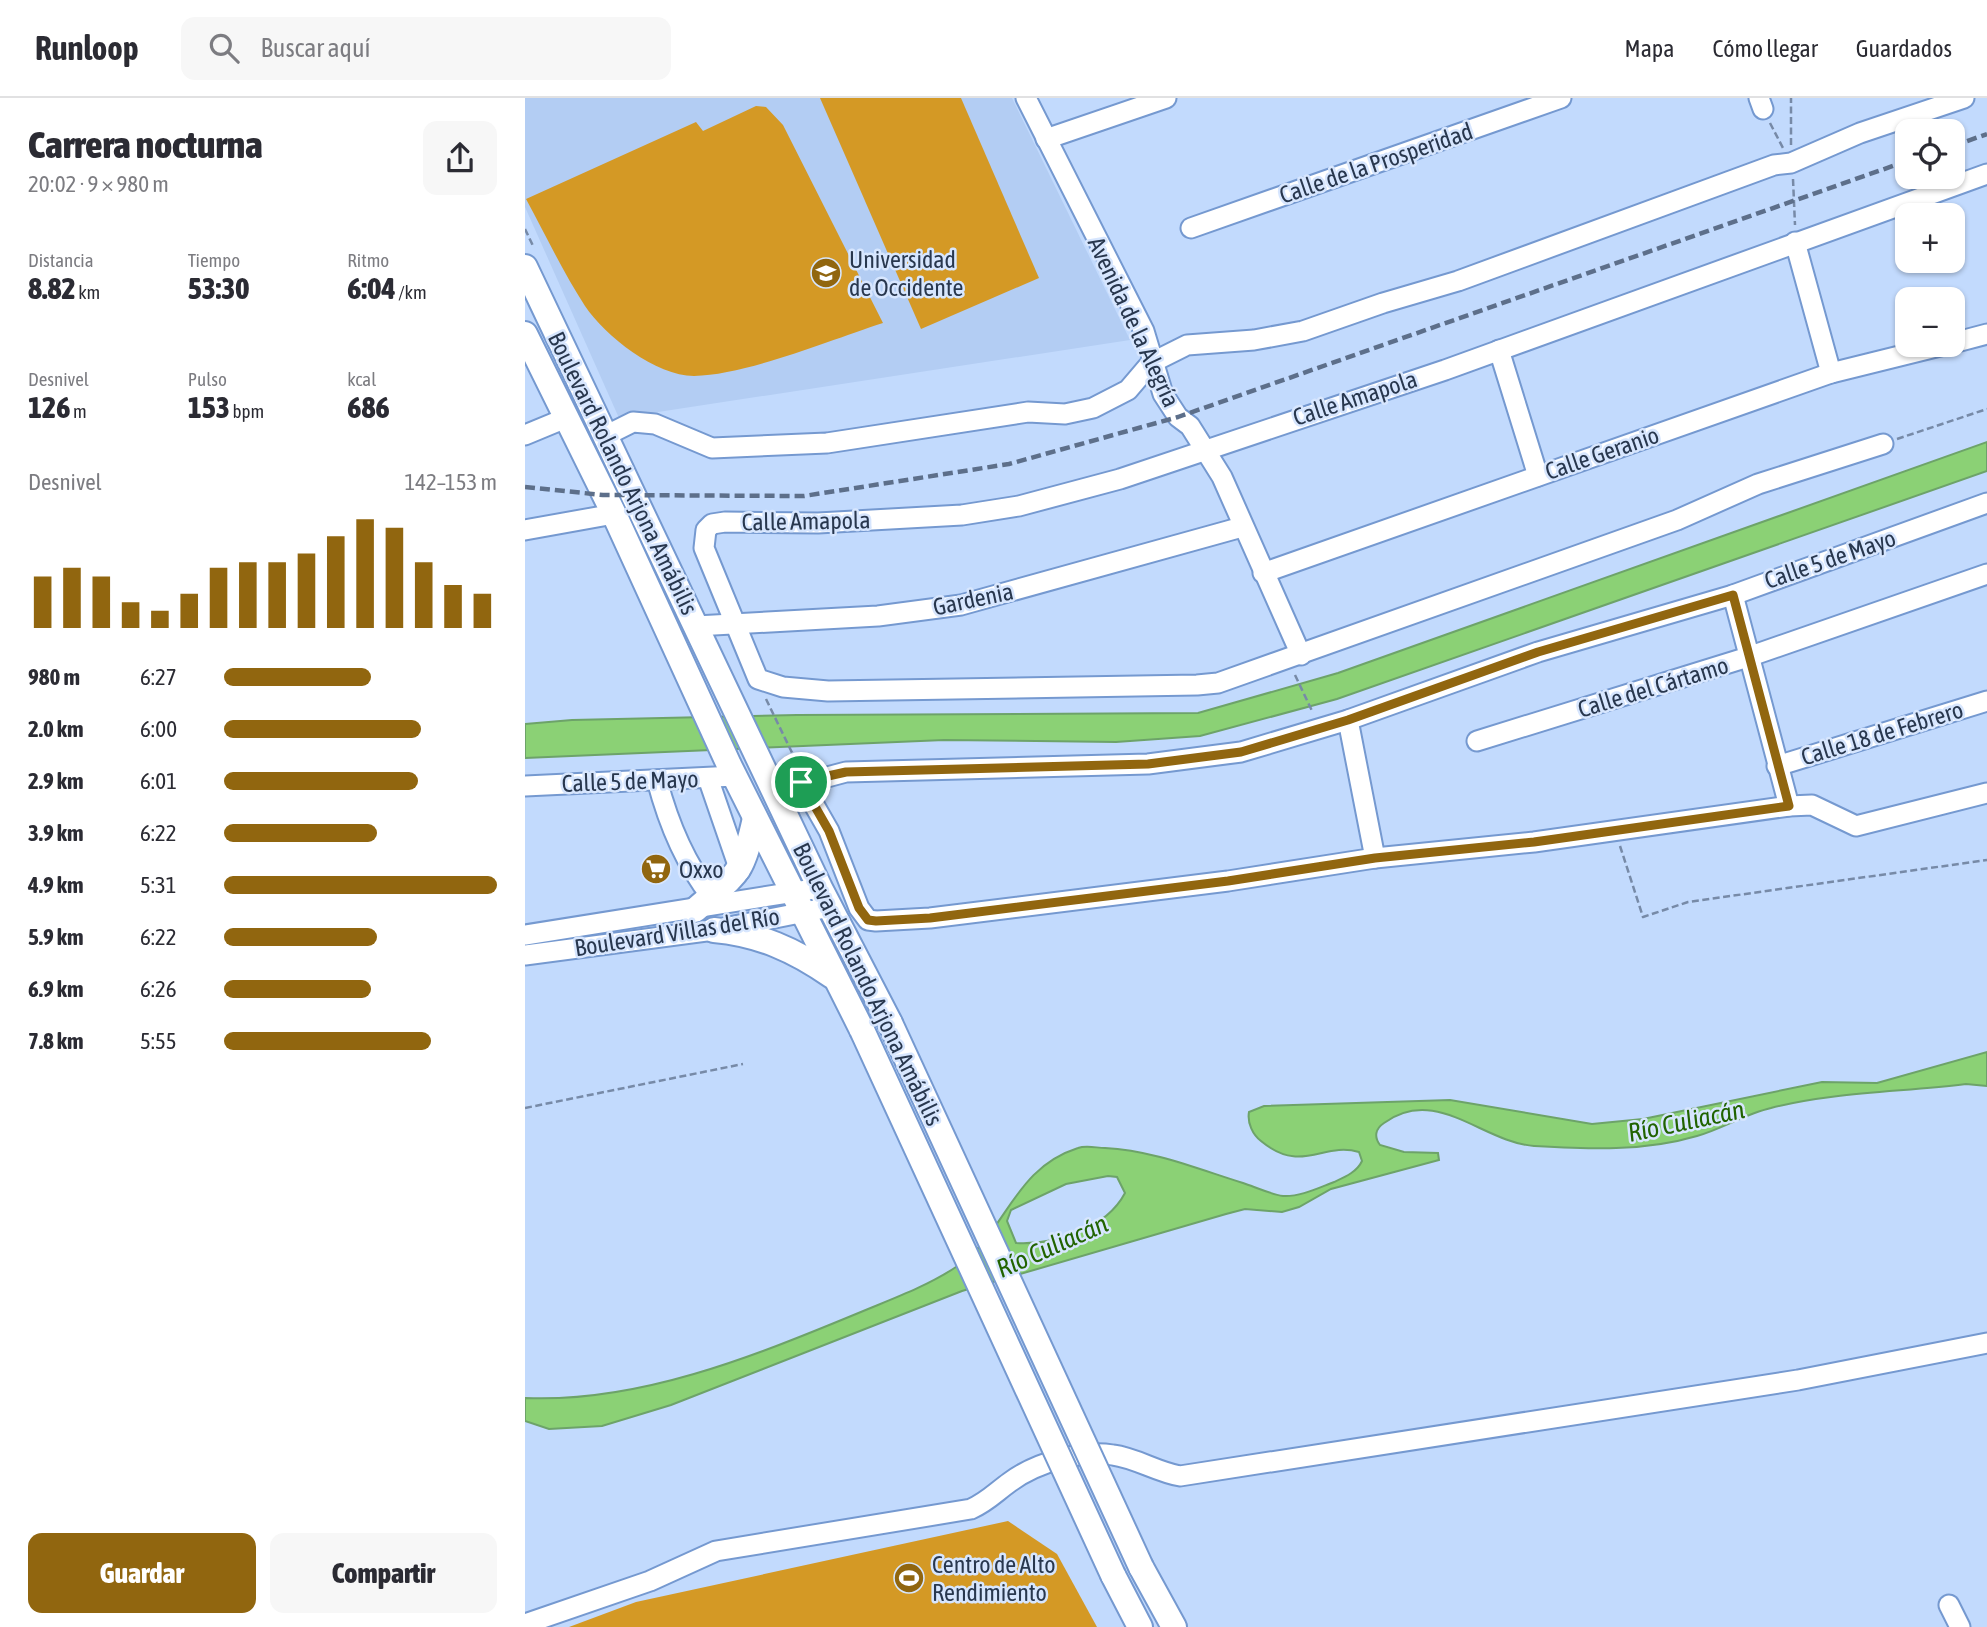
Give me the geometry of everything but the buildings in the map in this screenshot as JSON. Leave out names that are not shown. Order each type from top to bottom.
[{"type":"main road","name":"Boulevard Rolando Arjona Amábilis","points":[[525,267],[825,897],[890,1023],[1142,1567],[1174,1627]]},
{"type":"main road","name":"Boulevard Rolando Arjona Amábilis","points":[[525,334],[614,514],[698,696],[724,773],[755,818],[796,903],[839,980],[1113,1575],[1140,1627]]},
{"type":"main road","points":[[694,906],[730,883],[740,871],[755,818]]},
{"type":"main road","points":[[714,930],[769,941],[798,952],[839,980]]},
{"type":"street","name":"Avenida de la Alegría","points":[[1026,98],[1144,331],[1151,363],[1163,394],[1205,449],[1221,477],[1263,573],[1296,662]]},
{"type":"street","points":[[1046,139],[1166,98]]},
{"type":"street","name":"Calle de la Prosperidad","points":[[1191,228],[1561,98]]},
{"type":"street","points":[[605,436],[633,422],[655,424],[712,448],[801,444],[935,428],[1028,412],[1065,414],[1093,408],[1128,390],[1151,363],[1187,345],[1254,340],[1303,331],[1458,281],[1774,165],[1791,163],[1860,133],[1964,98]]},
{"type":"street","name":"Calle Amapola","points":[[736,622],[704,548],[706,530],[712,524],[867,521],[996,510],[1120,478],[1499,350],[1987,174]]},
{"type":"street","points":[[1795,242],[1831,373]]},
{"type":"street","points":[[1965,340],[1987,334]]},
{"type":"street","points":[[1499,350],[1538,476]]},
{"type":"street","name":"Calle Geranio","points":[[1263,573],[1831,373],[1896,357]]},
{"type":"street","points":[[525,435],[566,418]]},
{"type":"street","points":[[736,622],[758,679],[783,687],[828,691],[1218,683],[1296,662],[1677,520],[1758,484],[1883,444]]},
{"type":"street","name":"Calle 5 de Mayo","points":[[776,792],[800,775],[1181,761],[1264,747],[1538,652],[1733,595],[1987,503]]},
{"type":"street","points":[[525,530],[614,514]]},
{"type":"street","name":"Gardenia","points":[[696,626],[878,616],[961,604],[1242,527]]},
{"type":"street","name":"Calle del Cártamo","points":[[1477,741],[1748,657],[1987,574]]},
{"type":"street","points":[[1733,595],[1789,806]]},
{"type":"street","name":"Calle 18 de Febrero","points":[[1777,766],[1987,701]]},
{"type":"street","points":[[1348,720],[1375,858]]},
{"type":"street","points":[[724,773],[740,871]]},
{"type":"street","name":"Calle 5 de Mayo","points":[[525,786],[657,780],[724,773]]},
{"type":"street","points":[[800,775],[829,831],[864,915],[876,921],[930,918],[1228,881],[1375,858],[1615,832],[1789,806],[1812,805],[1856,826],[1987,793]]},
{"type":"street","points":[[657,780],[674,834],[695,876],[694,906],[681,934]]},
{"type":"street","name":"Boulevard Villas del Río","points":[[525,955],[714,930],[796,903],[825,897]]},
{"type":"street","name":"Boulevard Villas del Río","points":[[525,935],[694,906],[796,903]]},
{"type":"street","points":[[525,1624],[650,1581],[716,1551],[971,1509],[987,1502],[1012,1480],[1035,1469],[1085,1455],[1122,1456],[1180,1476],[1798,1380],[1987,1343]]},
{"type":"street","points":[[1949,1605],[1960,1627]]},
{"type":"path","points":[[1761,103],[1791,163]]},
{"type":"path","points":[[1883,444],[1987,409]]},
{"type":"path","points":[[1296,662],[1314,715]]},
{"type":"path","points":[[762,691],[800,775]]},
{"type":"path","points":[[1615,832],[1643,917],[1688,902],[1987,860]]},
{"type":"path","points":[[525,1108],[743,1064]]},
{"type":"shaded area","name":"Universidad de Occidente","points":[[525,98],[1012,98],[1130,340],[619,418],[525,207]]},
{"type":"shaded area","points":[[820,98],[961,98],[1039,278],[921,329]]},
{"type":"shaded area","points":[[756,106],[766,107],[783,125],[883,323],[789,356],[738,370],[694,376],[679,374],[648,362],[618,341],[594,318],[569,280],[526,199],[696,122],[703,131]]},
{"type":"shaded area","name":"Centro de Alto Rendimiento","points":[[1008,1521],[1057,1554],[1097,1627],[569,1627],[636,1602]]},
{"type":"water","points":[[1987,442],[1987,471],[1337,699],[1200,736],[1116,742],[944,740],[525,758],[525,724],[572,720],[797,715],[1198,713],[1338,673]]},
{"type":"water","name":"Río Culiacán","points":[[1987,1052],[1987,1086],[1966,1084],[1843,1095],[1795,1103],[1761,1111],[1697,1136],[1656,1145],[1596,1148],[1534,1146],[1515,1142],[1441,1113],[1422,1110],[1403,1113],[1377,1130],[1376,1136],[1380,1145],[1404,1152],[1438,1153],[1439,1160],[1331,1189],[1299,1207],[1282,1212],[1245,1209],[962,1291],[671,1405],[602,1426],[549,1429],[525,1421],[525,1398],[567,1398],[610,1393],[694,1374],[776,1346],[920,1287],[956,1267],[973,1253],[1038,1171],[1056,1158],[1081,1147],[1157,1156],[1273,1194],[1289,1196],[1309,1192],[1342,1178],[1354,1171],[1362,1161],[1359,1152],[1346,1150],[1301,1157],[1276,1151],[1258,1138],[1250,1124],[1249,1112],[1264,1106],[1450,1100],[1592,1124],[1643,1119],[1822,1082],[1877,1083]],"holes":[[[1108,1176],[1117,1177],[1125,1193],[1116,1206],[1092,1225],[1063,1238],[1016,1243],[1007,1221],[1011,1210],[1066,1184]]]},
{"type":"railway","points":[[1965,142],[1987,134]]},
{"type":"railway","points":[[525,487],[603,495],[804,496],[1009,464],[1178,417],[1895,165]]},
{"type":"place","name":"Universidad de Occidente","points":[[826,273]]},
{"type":"place","name":"Oxxo","points":[[656,869]]},
{"type":"place","name":"Centro de Alto Rendimiento","points":[[909,1578]]},
{"type":"route","points":[[1733,595],[1789,806],[1615,832],[1375,858],[1228,881],[930,918],[876,921],[868,920],[859,908],[829,831],[801,782],[846,772],[1148,764],[1211,758],[1241,752],[1348,720],[1538,652],[1733,595]]}]
